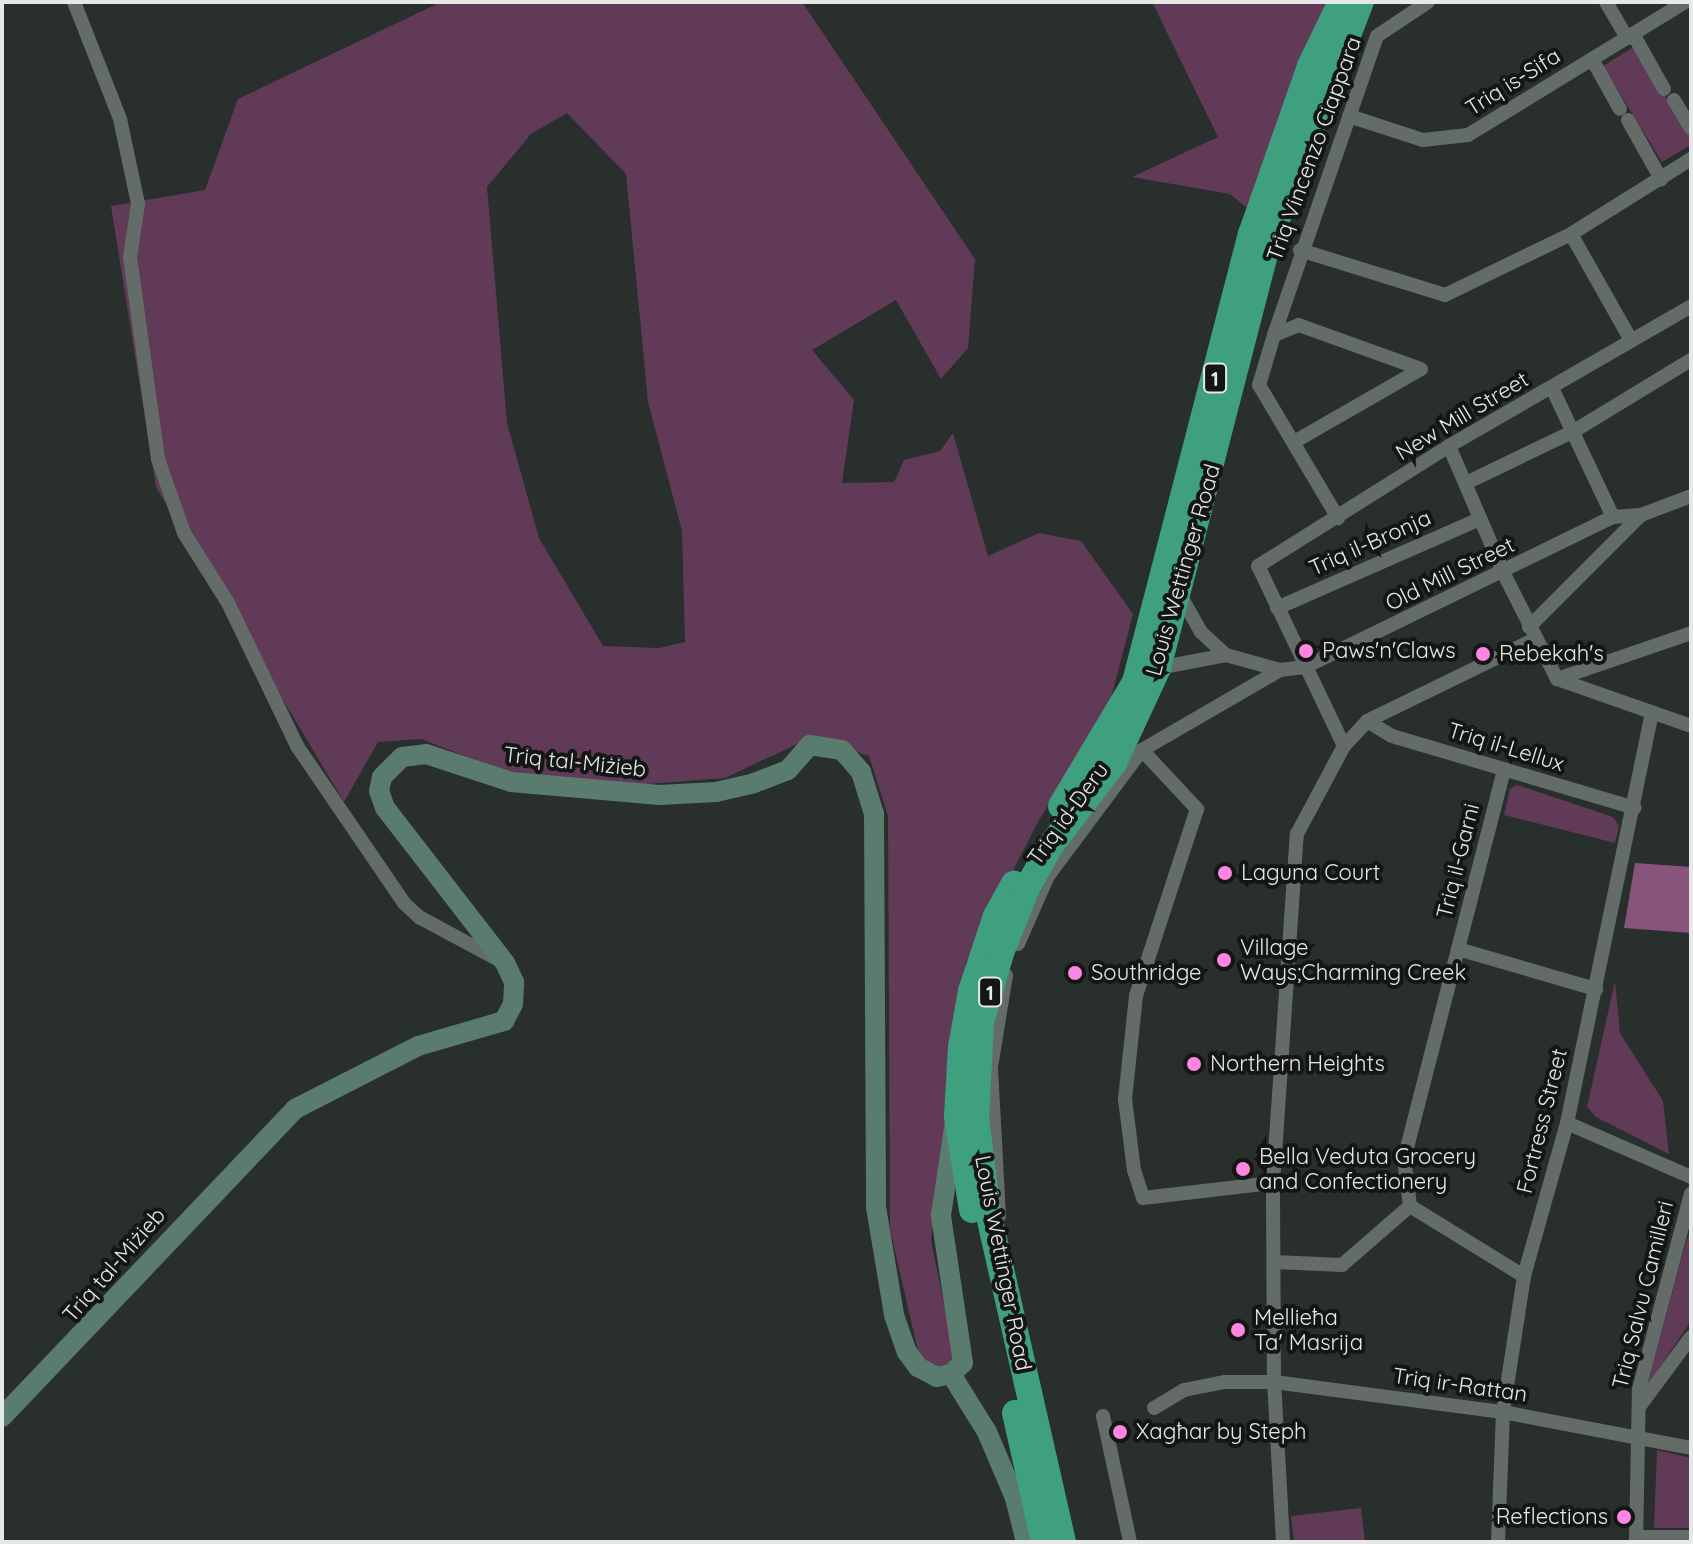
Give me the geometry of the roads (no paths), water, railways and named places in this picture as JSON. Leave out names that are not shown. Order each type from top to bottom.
[{"type":"highway","name":"Louis Wettinger Road","points":[[1044,1542],[981,1256],[957,1116],[971,991],[996,916],[1135,682],[1251,234],[1310,66],[1341,2]]},
{"type":"highway","name":"Louis Wettinger Road","points":[[1063,1542],[997,1251],[976,1119],[981,1022],[1001,953],[1027,888],[1051,845],[1114,763],[1158,668],[1180,595],[1269,240],[1361,2]]},
{"type":"street","points":[[74,2],[120,119],[132,175],[138,204],[130,257],[158,459],[184,533],[228,603],[297,746],[404,903],[419,917],[505,963]]},
{"type":"street","name":"Triq Vincenzo Ciappara","points":[[1338,518],[1259,385],[1300,250],[1377,36],[1428,2]]},
{"type":"street","points":[[1606,2],[1691,128]]},
{"type":"street","name":"Triq is-Sifa","points":[[1349,116],[1423,140],[1468,135],[1685,2]]},
{"type":"street","points":[[1592,59],[1661,179]]},
{"type":"street","points":[[1300,250],[1445,295],[1571,234],[1691,159]]},
{"type":"street","points":[[1571,234],[1631,340]]},
{"type":"street","name":"New Mill Street","points":[[1277,608],[1258,566],[1449,446],[1691,306]]},
{"type":"street","points":[[1274,335],[1299,325],[1421,369],[1294,442]]},
{"type":"street","points":[[1466,483],[1574,431],[1691,360]]},
{"type":"street","points":[[1552,388],[1613,517]]},
{"type":"street","points":[[1449,446],[1504,574],[1557,679],[1691,726]]},
{"type":"street","name":"Old Mill Street","points":[[1158,668],[1226,655],[1280,670],[1305,667],[1504,574],[1613,517],[1641,515],[1691,496]]},
{"type":"street","points":[[1283,1542],[1274,1382],[1273,1183],[1297,834],[1344,746],[1367,721],[1532,633],[1641,515]]},
{"type":"street","name":"Triq il-Bronja","points":[[1277,608],[1480,519]]},
{"type":"street","name":"Old Mill Street","points":[[1180,595],[1201,632],[1226,655]]},
{"type":"street","points":[[1277,608],[1344,746]]},
{"type":"street","points":[[1557,679],[1691,633]]},
{"type":"street","name":"Triq id-Deru","points":[[997,1251],[1000,1186],[991,1067],[1007,968],[1048,876],[1142,750],[1280,670]]},
{"type":"street","name":"Fortress Street","points":[[1498,1542],[1503,1412],[1524,1276],[1567,1123],[1635,808],[1652,714]]},
{"type":"street","name":"Triq il-Lellux","points":[[1367,721],[1392,736],[1635,808]]},
{"type":"street","name":"Triq tal-Miżieb","points":[[2,1417],[295,1109],[418,1046],[504,1021],[513,1004],[514,982],[505,963],[385,808],[379,791],[382,777],[402,757],[426,754],[511,782],[659,795],[716,792],[754,783],[788,770],[810,745],[842,750],[861,772],[874,814],[879,1063],[874,1148],[885,1265],[907,1352],[918,1367],[937,1377],[951,1374]]},
{"type":"street","points":[[1142,750],[1197,809],[1136,996],[1125,1099],[1143,1198],[1273,1183]]},
{"type":"street","name":"Triq il-Garni","points":[[1410,1206],[1404,1159],[1504,770]]},
{"type":"street","points":[[1458,949],[1596,989]]},
{"type":"street","points":[[957,1116],[941,1215],[963,1363],[951,1374],[987,1432],[1026,1542]]},
{"type":"street","points":[[1567,1123],[1691,1177]]},
{"type":"street","name":"Triq Salvu Camilleri","points":[[1636,1540],[1639,1407],[1661,1297],[1691,1194]]},
{"type":"street","points":[[1274,1262],[1342,1265],[1410,1206],[1524,1276]]},
{"type":"street","points":[[1639,1407],[1691,1337]]},
{"type":"street","name":"Triq ir-Rattan","points":[[1154,1408],[1184,1390],[1225,1382],[1274,1382],[1503,1412],[1639,1435],[1689,1447]]},
{"type":"street","points":[[1103,1416],[1130,1542]]},
{"type":"street","points":[[1689,1447],[1691,1432]]},
{"type":"street","points":[[1636,1540],[1691,1537]]},
{"type":"place","name":"Paws'n'Claws","points":[[1306,651]]},
{"type":"place","name":"Rebekah's","points":[[1483,654]]},
{"type":"place","name":"Laguna Court","points":[[1225,873]]},
{"type":"place","name":"Village Ways;Charming Creek","points":[[1224,960]]},
{"type":"place","name":"Southridge","points":[[1075,973]]},
{"type":"place","name":"Northern Heights","points":[[1194,1064]]},
{"type":"place","name":"Bella Veduta Grocery and Confectionery","points":[[1243,1169]]},
{"type":"place","name":"Mellieħa Ta' Masrija","points":[[1238,1330]]},
{"type":"place","name":"Xagħar by Steph","points":[[1120,1432]]},
{"type":"place","name":"Reflections","points":[[1624,1517]]}]
